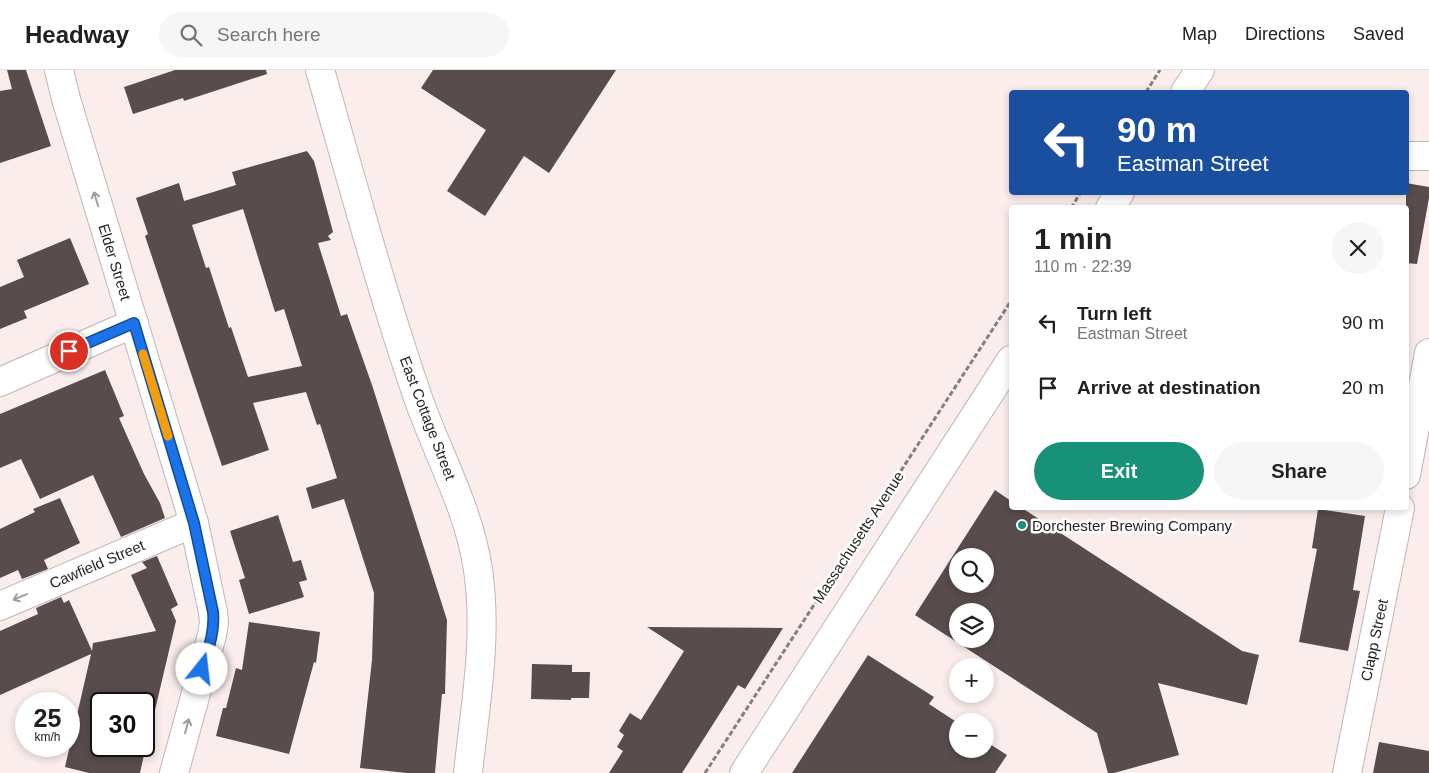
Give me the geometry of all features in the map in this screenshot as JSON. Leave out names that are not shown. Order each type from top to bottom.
[{"type":"street","name":"Elder Street","points":[[58,70],[194,523],[213,612],[212,635],[174,773]]},
{"type":"street","name":"East Cottage Street","points":[[320,70],[400,345],[421,406],[462,508],[474,547],[481,592],[482,638],[468,773]]},
{"type":"street","points":[[1186,90],[1200,70]]},
{"type":"street","points":[[1409,156],[1429,156]]},
{"type":"street","points":[[0,382],[134,323]]},
{"type":"street","points":[[1409,459],[1429,353]]},
{"type":"street","points":[[744,773],[1009,363]]},
{"type":"street","name":"Clapp Street","points":[[1347,773],[1400,510]]},
{"type":"street","name":"Cawfield Street","points":[[0,606],[194,523]]},
{"type":"path","points":[[1147,90],[1160,70]]},
{"type":"path","name":"Massachusetts Avenue","points":[[705,773],[1009,304]]},
{"type":"building","points":[[7,70],[26,70],[51,146],[0,163],[0,91],[12,89]]},
{"type":"building","points":[[175,70],[266,70],[267,74],[184,101],[183,98],[133,114],[124,87]]},
{"type":"building","points":[[433,70],[616,70],[549,173],[524,156],[485,216],[447,191],[486,130],[421,88]]},
{"type":"building","points":[[307,151],[314,161],[333,232],[328,236],[331,240],[318,243],[341,316],[347,314],[372,385],[447,620],[445,694],[442,694],[435,773],[407,773],[360,768],[372,660],[374,593],[344,499],[312,509],[306,488],[337,478],[320,424],[317,425],[306,392],[253,403],[269,450],[222,466],[145,236],[148,234],[136,198],[179,183],[184,201],[236,185],[232,172]],"holes":[[[243,209],[275,312],[284,309],[302,366],[248,377],[231,327],[229,328],[209,267],[206,268],[192,225]]]},
{"type":"building","points":[[1409,184],[1429,187],[1429,198],[1417,264],[1409,263],[1409,205],[1406,205],[1406,195],[1409,195]]},
{"type":"building","points":[[70,238],[89,284],[24,311],[27,318],[0,329],[0,287],[24,277],[17,260]]},
{"type":"building","points":[[105,370],[124,416],[119,418],[144,474],[160,503],[165,518],[121,537],[93,475],[40,499],[21,459],[0,468],[0,414]]},
{"type":"building","points":[[995,490],[1009,500],[1009,510],[1025,510],[1242,651],[1259,655],[1247,705],[1158,683],[1179,755],[1108,773],[1097,733],[994,666],[994,658],[981,658],[966,648],[994,648],[994,603],[949,603],[949,637],[915,615],[949,562],[949,593],[994,593],[994,548],[958,548]]},
{"type":"building","points":[[60,498],[80,543],[44,560],[48,569],[22,579],[18,570],[0,578],[0,529],[35,512],[33,509]]},
{"type":"building","points":[[1318,510],[1365,516],[1353,590],[1360,591],[1348,651],[1299,642],[1317,549],[1312,548]]},
{"type":"building","points":[[278,515],[293,562],[301,560],[307,580],[299,582],[304,597],[249,614],[239,580],[245,578],[230,531]]},
{"type":"building","points":[[157,556],[178,605],[171,609],[176,621],[155,710],[155,692],[90,692],[90,757],[144,757],[140,773],[89,773],[65,767],[67,757],[80,757],[80,702],[91,654],[0,695],[0,631],[38,614],[36,608],[61,597],[64,603],[69,600],[92,651],[93,643],[156,631],[131,575],[147,568],[142,562]]},
{"type":"building","points":[[249,622],[320,632],[316,663],[314,662],[289,754],[216,736],[223,708],[226,708],[236,668],[242,670]]},
{"type":"building","points":[[647,627],[783,628],[745,689],[738,685],[682,773],[609,773],[623,751],[617,747],[624,735],[619,731],[630,713],[641,720],[684,651]]},
{"type":"building","points":[[868,655],[934,697],[929,704],[949,717],[949,758],[994,758],[994,747],[1007,755],[995,773],[792,773]]},
{"type":"building","points":[[532,664],[572,665],[572,672],[590,672],[589,698],[571,698],[571,700],[531,699]]},
{"type":"building","points":[[1379,742],[1429,751],[1429,773],[1373,773]]},
{"type":"slow traffic","points":[[143,354],[168,436]]},
{"type":"place","name":"Dorchester Brewing Company","points":[[1022,525]]},
{"type":"route","points":[[69,351],[134,323],[194,523],[213,612],[212,635],[202,669]]}]
